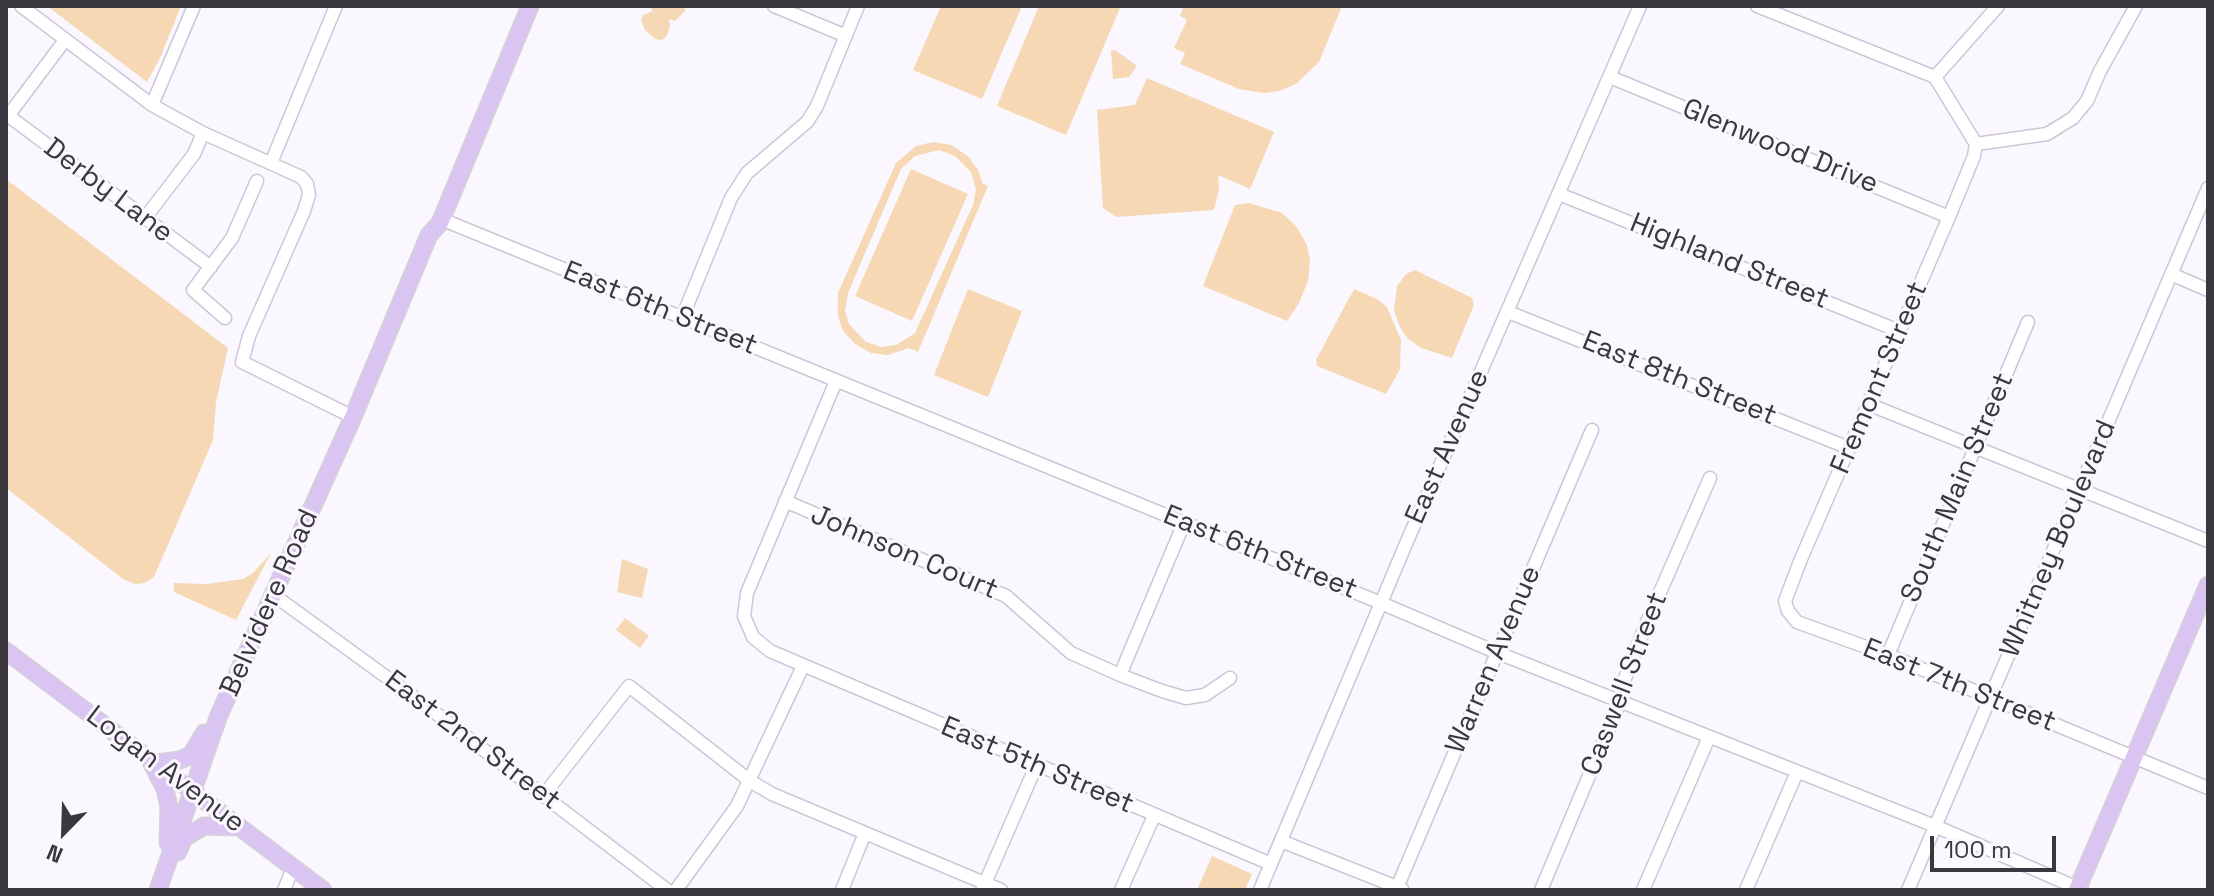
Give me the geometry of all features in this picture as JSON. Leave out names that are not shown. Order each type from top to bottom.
[{"type":"main road","name":"Belvidere Road","points":[[192,790],[228,694],[275,596],[429,235],[440,221],[530,6]]},
{"type":"main road","points":[[2079,889],[2208,585]]},
{"type":"main road","name":"Logan Avenue","points":[[6,651],[323,890]]},
{"type":"main road","points":[[168,843],[169,807],[152,760],[180,760],[191,755],[214,712],[228,694]]},
{"type":"main road","points":[[156,887],[168,843],[192,790]]},
{"type":"main road","points":[[156,887],[192,790]]},
{"type":"main road","points":[[156,887],[171,867],[184,838],[191,832],[204,826],[239,827]]},
{"type":"street","points":[[21,6],[152,105],[203,133],[301,177],[307,184],[309,195],[249,336],[242,362],[353,417]]},
{"type":"street","points":[[152,105],[194,6]]},
{"type":"street","points":[[271,163],[336,6]]},
{"type":"street","points":[[774,6],[846,36]]},
{"type":"street","points":[[682,318],[736,189],[747,173],[807,122],[817,106],[858,6]]},
{"type":"street","name":"East Avenue","points":[[1260,890],[1640,6]]},
{"type":"street","points":[[1757,6],[1935,77],[1976,144],[2047,134],[2073,118],[2087,101],[2136,6]]},
{"type":"street","points":[[1935,77],[1998,6]]},
{"type":"street","points":[[7,115],[65,40]]},
{"type":"street","name":"Glenwood Drive","points":[[1610,77],[1949,217]]},
{"type":"street","name":"Derby Lane","points":[[7,115],[211,267]]},
{"type":"street","points":[[145,218],[194,154],[203,133]]},
{"type":"street","name":"Fremont Street","points":[[1788,611],[1785,601],[1788,592],[1949,217],[1976,144]]},
{"type":"street","points":[[225,318],[193,290],[232,238],[257,181]]},
{"type":"street","name":"Whitney Boulevard","points":[[1908,890],[2208,188]]},
{"type":"street","name":"Highland Street","points":[[1559,194],[1899,331]]},
{"type":"street","name":"East 6th Street","points":[[440,221],[1498,653],[1935,826],[2079,889]]},
{"type":"street","points":[[2171,274],[2208,290]]},
{"type":"street","name":"East 8th Street","points":[[1508,312],[1849,448]]},
{"type":"street","name":"South Main Street","points":[[1888,655],[2028,322]]},
{"type":"street","points":[[785,501],[836,381]]},
{"type":"street","points":[[1868,404],[2208,541]]},
{"type":"street","name":"Warren Avenue","points":[[1399,889],[1592,430]]},
{"type":"street","name":"Caswell Street","points":[[1541,890],[1620,702],[1622,686],[1647,622],[1710,478]]},
{"type":"street","name":"East 5th Street","points":[[785,501],[747,593],[744,616],[749,631],[763,648],[1271,864]]},
{"type":"street","name":"Johnson Court","points":[[785,501],[1006,596],[1071,653],[1120,675],[1186,698],[1205,695],[1230,678]]},
{"type":"street","points":[[1120,675],[1184,523]]},
{"type":"street","name":"East 2nd Street","points":[[275,596],[424,704],[667,890]]},
{"type":"street","name":"East 7th Street","points":[[1788,611],[1797,622],[1888,655],[2208,788]]},
{"type":"street","points":[[676,890],[737,806],[803,666]]},
{"type":"street","points":[[543,796],[629,686],[750,781],[772,794],[984,887],[1001,890]]},
{"type":"street","points":[[1643,890],[1709,737]]},
{"type":"street","points":[[984,887],[1036,766]]},
{"type":"street","points":[[1746,890],[1797,772]]},
{"type":"street","points":[[1121,890],[1154,816]]},
{"type":"street","points":[[842,890],[865,833]]},
{"type":"street","points":[[1281,841],[1399,889]]},
{"type":"street","points":[[284,890],[293,868]]},
{"type":"shaded area","points":[[47,6],[181,6],[147,82]]},
{"type":"shaded area","points":[[654,6],[684,7],[685,11],[675,21],[669,19],[670,27],[662,40],[655,39],[645,30],[641,20],[643,15],[653,11]]},
{"type":"shaded area","points":[[941,6],[1022,6],[982,99],[913,70]]},
{"type":"shaded area","points":[[1039,6],[1120,8],[1066,135],[997,106]]},
{"type":"shaded area","points":[[1184,6],[1342,6],[1319,62],[1296,84],[1264,93],[1239,89],[1180,64],[1185,53],[1174,48],[1187,20],[1180,16]]},
{"type":"shaded area","points":[[1115,50],[1137,66],[1129,77],[1113,79],[1111,51]]},
{"type":"shaded area","points":[[1147,78],[1274,132],[1250,189],[1218,175],[1219,189],[1214,210],[1116,217],[1103,208],[1097,110],[1135,105]]},
{"type":"shaded area","points":[[933,142],[951,145],[968,156],[983,184],[988,186],[918,352],[909,348],[888,355],[871,353],[855,344],[843,331],[838,316],[838,293],[896,163],[916,146]],"holes":[[[939,150],[955,156],[971,172],[976,189],[973,205],[915,333],[896,345],[881,347],[866,342],[849,324],[845,311],[848,293],[901,169],[915,156]]]},
{"type":"shaded area","points":[[911,169],[968,194],[912,321],[855,296]]},
{"type":"shaded area","points":[[6,179],[228,348],[216,402],[213,440],[154,577],[145,583],[135,584],[123,579],[6,488]]},
{"type":"shaded area","points":[[1249,203],[1282,213],[1296,226],[1307,245],[1310,261],[1308,281],[1287,321],[1203,286],[1235,205]]},
{"type":"shaded area","points":[[1415,270],[1472,298],[1474,305],[1452,358],[1421,348],[1407,338],[1400,327],[1394,310],[1397,286],[1406,274]]},
{"type":"shaded area","points":[[968,289],[1022,311],[988,397],[934,375]]},
{"type":"shaded area","points":[[1354,289],[1387,307],[1401,340],[1400,369],[1386,394],[1317,366],[1316,360]]},
{"type":"shaded area","points":[[271,553],[236,620],[174,592],[174,583],[207,584],[243,579],[253,573]]},
{"type":"shaded area","points":[[622,559],[648,569],[642,598],[617,592]]},
{"type":"shaded area","points":[[625,618],[649,636],[640,648],[616,630]]},
{"type":"shaded area","points":[[1212,856],[1252,874],[1245,890],[1197,890]]}]
